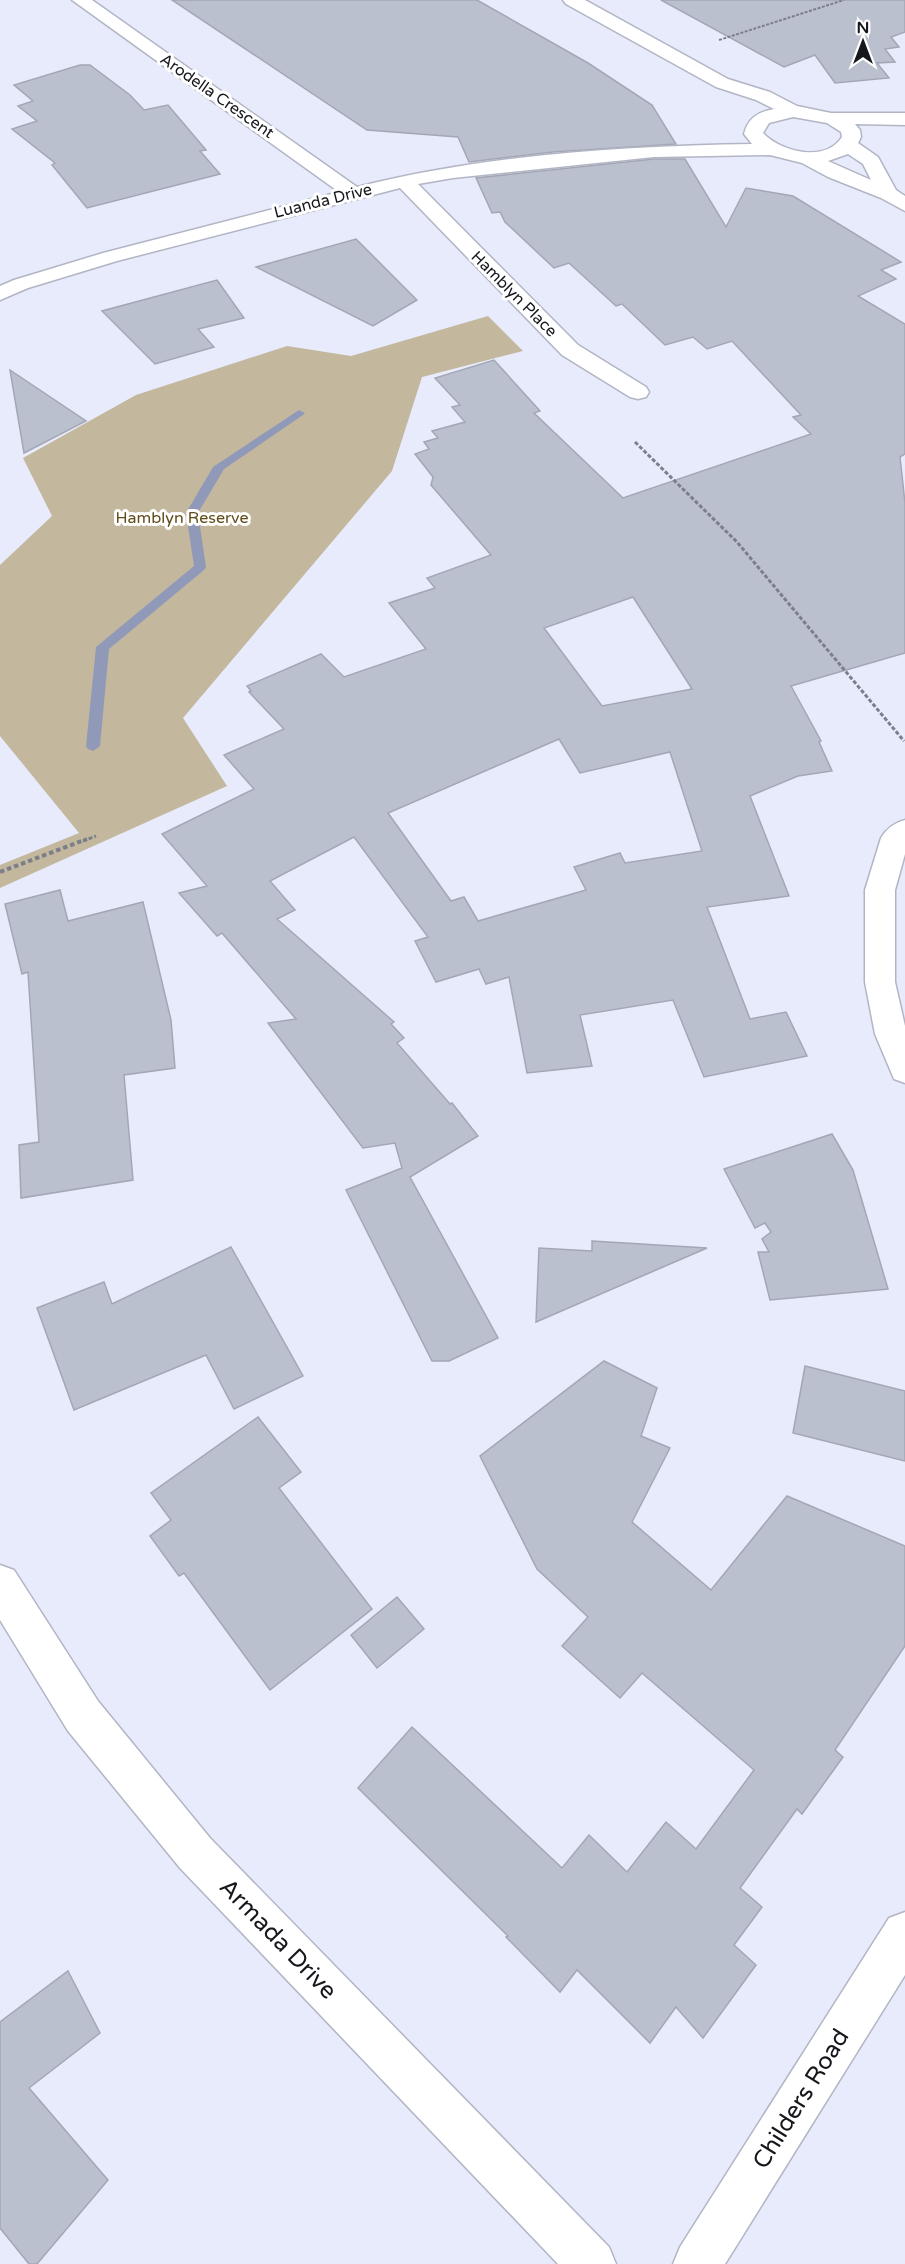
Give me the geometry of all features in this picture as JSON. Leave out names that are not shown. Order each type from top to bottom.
[{"type":"street","name":"Arodella Crescent","points":[[81,0],[353,193]]},
{"type":"street","points":[[572,0],[722,83],[763,96],[793,111],[833,118],[905,119]]},
{"type":"street","points":[[722,83],[747,117],[753,134],[769,149]]},
{"type":"street","name":"Luanda Drive","points":[[654,152],[747,117],[793,111]]},
{"type":"street","points":[[833,118],[850,131],[849,142]]},
{"type":"street","points":[[806,157],[828,155],[849,142],[875,139],[905,131]]},
{"type":"street","points":[[849,142],[871,161],[888,194]]},
{"type":"street","name":"Luanda Drive","points":[[0,294],[21,284],[110,257],[353,193],[453,172],[654,152],[769,149],[806,157]]},
{"type":"street","points":[[806,157],[835,173],[888,194],[905,205]]},
{"type":"street","name":"Hamblyn Place","points":[[404,182],[570,350],[638,392]]},
{"type":"street","points":[[905,830],[895,838],[880,890],[880,982],[891,1034],[905,1070]]},
{"type":"street","name":"Armada Drive","points":[[0,1584],[83,1716],[195,1853],[592,2264]]},
{"type":"street","name":"Childers Road","points":[[697,2264],[905,1934]]},
{"type":"path","points":[[710,43],[844,0]]},
{"type":"path","points":[[635,442],[737,542],[897,736],[904,741]]},
{"type":"path","points":[[0,872],[96,836]]},
{"type":"green space","name":"Hamblyn Reserve","points":[[488,316],[523,351],[422,377],[392,471],[183,718],[227,786],[0,888],[0,865],[79,833],[0,736],[0,565],[52,516],[23,458],[136,395],[287,346],[351,356]]},
{"type":"building","points":[[172,0],[477,0],[588,63],[652,105],[676,144],[553,152],[469,162],[458,137],[367,130]]},
{"type":"building","points":[[661,0],[905,0],[905,32],[891,37],[899,47],[885,49],[895,62],[877,63],[889,78],[835,83],[815,55],[784,67]]},
{"type":"building","points":[[80,65],[90,65],[130,95],[144,110],[168,105],[206,150],[200,151],[220,174],[87,208],[52,165],[55,163],[12,129],[37,121],[18,106],[33,101],[14,85]]},
{"type":"building","points":[[654,159],[685,159],[726,227],[746,188],[793,196],[901,262],[881,270],[896,279],[858,296],[905,324],[905,454],[900,457],[905,503],[905,653],[791,686],[821,741],[819,742],[832,771],[798,776],[750,796],[789,896],[707,907],[750,1019],[786,1012],[807,1056],[704,1077],[673,1000],[580,1015],[592,1066],[527,1073],[509,977],[486,984],[479,969],[436,982],[415,941],[428,937],[354,837],[270,881],[295,910],[277,919],[394,1022],[391,1024],[404,1038],[397,1043],[450,1104],[452,1103],[478,1136],[410,1177],[498,1338],[449,1361],[432,1361],[346,1190],[402,1168],[395,1143],[363,1148],[268,1023],[296,1019],[222,933],[217,936],[179,893],[207,886],[162,834],[254,789],[224,755],[284,729],[249,692],[251,691],[247,686],[321,654],[344,677],[426,649],[389,603],[435,588],[427,578],[491,555],[431,485],[433,477],[415,454],[429,449],[424,442],[438,438],[432,431],[465,422],[452,407],[460,405],[435,378],[494,360],[540,411],[534,413],[623,498],[811,434],[793,417],[801,415],[732,341],[707,349],[693,337],[665,345],[622,304],[616,306],[569,263],[554,268],[505,222],[500,212],[492,213],[476,178]],"holes":[[[633,597],[692,689],[602,706],[544,628]],[[559,739],[580,773],[670,752],[702,851],[625,863],[620,853],[574,867],[586,890],[478,921],[464,897],[451,901],[388,813]]]},
{"type":"building","points":[[356,239],[417,300],[373,326],[256,267]]},
{"type":"building","points":[[217,280],[244,318],[198,329],[214,347],[155,364],[102,311]]},
{"type":"building","points":[[10,370],[86,421],[24,453]]},
{"type":"building","points":[[60,890],[68,921],[143,902],[171,1020],[175,1068],[124,1075],[133,1180],[21,1198],[19,1145],[39,1142],[28,972],[22,974],[5,904]]},
{"type":"building","points":[[832,1134],[853,1170],[888,1289],[770,1300],[758,1252],[769,1252],[762,1239],[771,1232],[765,1223],[755,1228],[724,1169]]},
{"type":"building","points":[[592,1241],[707,1248],[536,1322],[539,1248],[592,1251]]},
{"type":"building","points":[[231,1247],[303,1376],[234,1409],[206,1355],[74,1410],[37,1308],[104,1282],[112,1304]]},
{"type":"building","points":[[604,1361],[657,1388],[641,1436],[670,1448],[632,1522],[711,1590],[787,1496],[905,1546],[905,1646],[835,1750],[843,1757],[802,1814],[797,1809],[740,1888],[762,1907],[734,1945],[756,1965],[703,2038],[676,2007],[650,2043],[577,1970],[560,1992],[506,1937],[508,1936],[358,1788],[412,1727],[562,1868],[589,1835],[627,1872],[666,1822],[696,1849],[754,1770],[642,1673],[620,1698],[562,1646],[588,1617],[537,1569],[480,1456]]},
{"type":"building","points":[[805,1366],[905,1391],[905,1461],[793,1433]]},
{"type":"building","points":[[258,1417],[301,1472],[279,1488],[372,1609],[270,1690],[184,1573],[179,1576],[150,1536],[171,1520],[151,1493]]},
{"type":"building","points":[[397,1597],[424,1629],[377,1668],[351,1635]]},
{"type":"building","points":[[68,1971],[100,2033],[29,2088],[108,2180],[37,2264],[29,2264],[0,2228],[0,2022]]},
{"type":"waterway","points":[[93,746],[103,647],[200,567],[192,513],[219,467],[299,413]]}]
